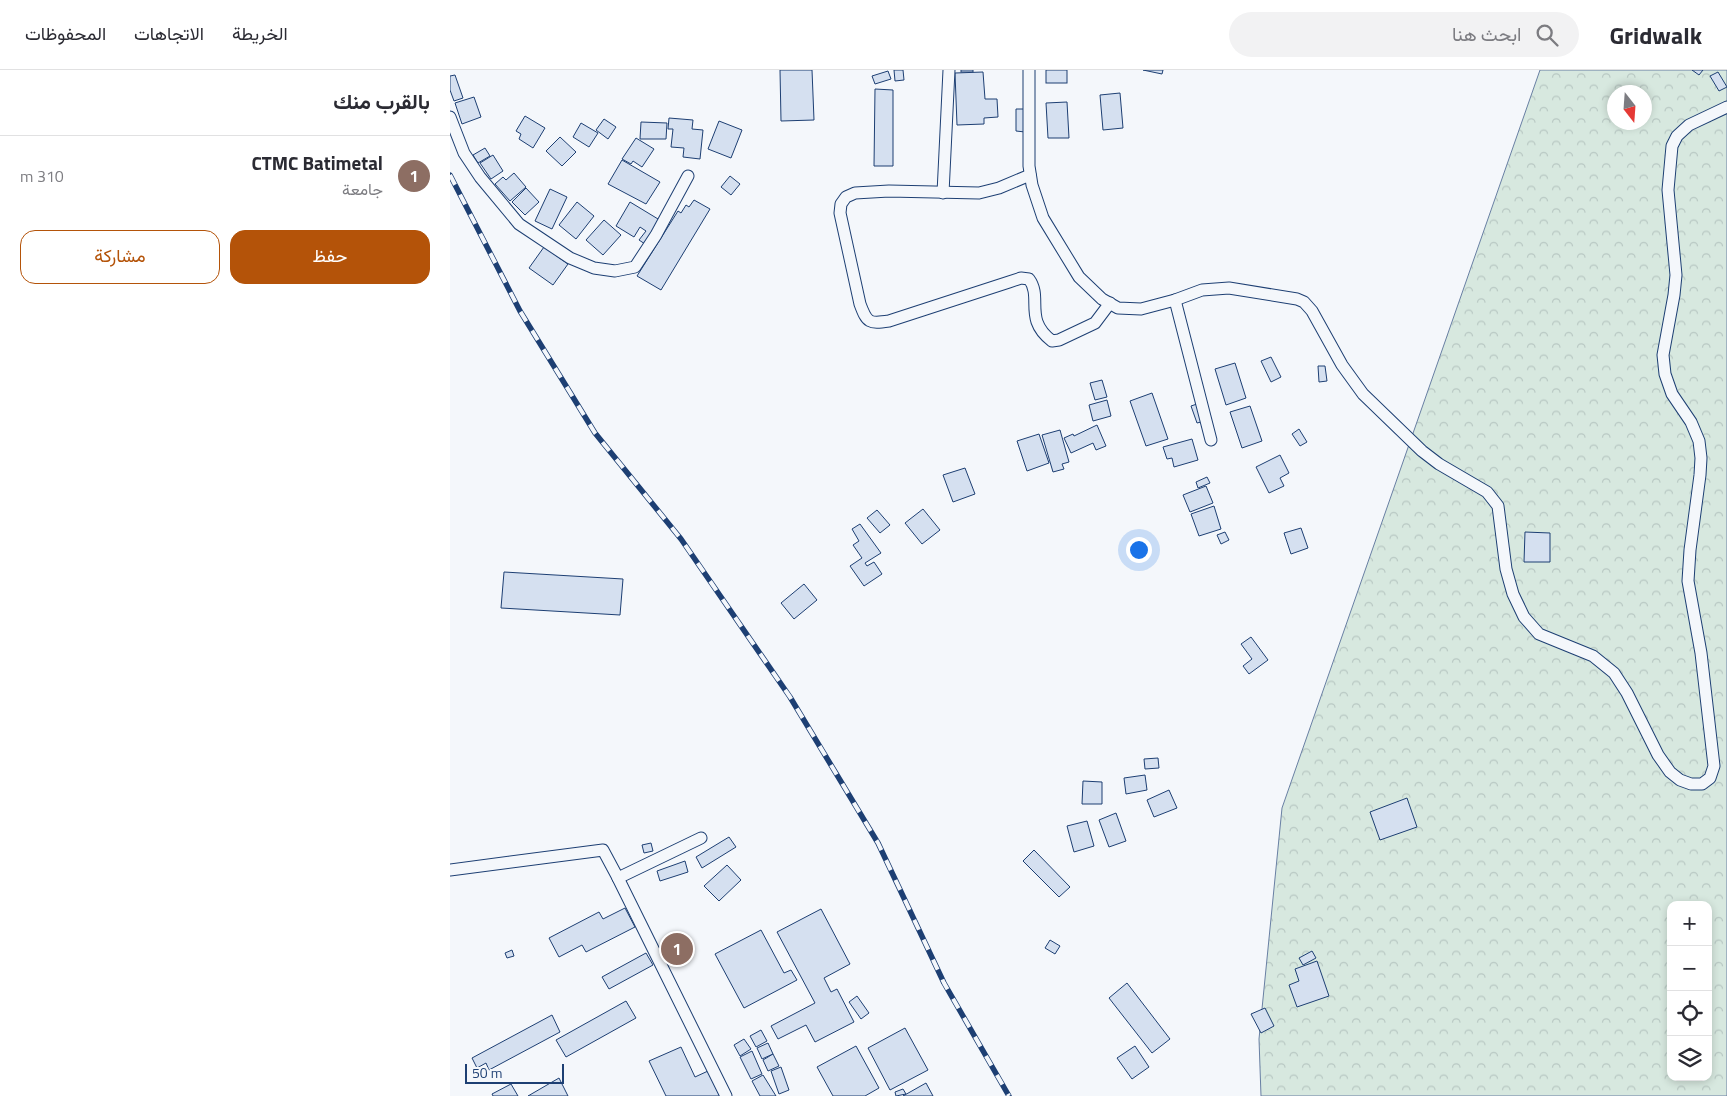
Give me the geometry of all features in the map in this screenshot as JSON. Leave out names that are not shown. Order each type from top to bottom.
[{"type":"street","points":[[943,193],[949,70]]},
{"type":"street","points":[[1029,70],[1029,166],[1032,185],[1043,218],[1079,277],[1102,299],[1118,308],[1141,309],[1202,290],[1228,288],[1296,299],[1304,302],[1317,318],[1342,365],[1363,394],[1422,451],[1439,464],[1487,492],[1498,506],[1506,569],[1513,594],[1524,617],[1539,634],[1593,656],[1614,673],[1627,693],[1658,755],[1670,772],[1680,780],[1691,784],[1702,784],[1710,778],[1714,766],[1701,653],[1688,581],[1701,458],[1699,441],[1691,422],[1672,394],[1665,374],[1663,354],[1676,275],[1668,190],[1672,146],[1677,136],[1689,125],[1727,107]]},
{"type":"street","points":[[450,117],[464,153],[480,177],[518,224],[570,258],[594,268],[615,271],[635,267],[656,234],[688,176]]},
{"type":"street","points":[[1030,175],[999,188],[979,193],[889,191],[855,193],[846,197],[841,204],[840,213],[860,304],[868,321],[875,323],[889,321],[1021,278],[1029,279],[1033,290],[1034,317],[1043,334],[1052,341],[1059,340],[1095,323],[1110,303]]},
{"type":"street","points":[[1174,300],[1211,440]]},
{"type":"street","points":[[618,878],[701,838]]},
{"type":"street","points":[[450,870],[603,850],[726,1096]]},
{"type":"green space","points":[[1540,70],[1727,70],[1727,1096],[1261,1096],[1259,1039],[1282,808]]},
{"type":"building","points":[[780,70],[812,70],[814,120],[781,121]]},
{"type":"building","points":[[894,70],[903,70],[904,80],[895,81]]},
{"type":"building","points":[[961,70],[973,70],[973,72],[961,72]]},
{"type":"building","points":[[1046,70],[1067,70],[1067,83],[1046,83]]},
{"type":"building","points":[[1143,70],[1163,70],[1162,74]]},
{"type":"building","points":[[1692,70],[1703,70],[1699,75]]},
{"type":"building","points":[[888,71],[891,79],[875,84],[872,76]]},
{"type":"building","points":[[983,72],[985,99],[997,99],[998,117],[984,118],[984,124],[957,125],[955,73]]},
{"type":"building","points":[[1718,72],[1727,87],[1719,91],[1710,76]]},
{"type":"building","points":[[455,75],[463,98],[454,101],[450,90],[450,76]]},
{"type":"building","points":[[875,89],[893,90],[893,166],[874,166]]},
{"type":"building","points":[[1120,93],[1123,128],[1103,130],[1100,95]]},
{"type":"building","points":[[474,97],[481,117],[462,124],[455,103]]},
{"type":"building","points":[[1067,102],[1069,138],[1048,138],[1046,103]]},
{"type":"building","points":[[1016,109],[1026,109],[1025,132],[1016,131]]},
{"type":"building","points":[[525,116],[545,128],[533,148],[519,139],[521,134],[516,131]]},
{"type":"building","points":[[669,118],[693,120],[692,129],[703,130],[700,159],[683,157],[684,148],[671,147],[673,129],[668,129]]},
{"type":"building","points":[[604,119],[616,127],[608,139],[596,130]]},
{"type":"building","points":[[719,121],[742,130],[731,158],[708,149]]},
{"type":"building","points":[[641,122],[667,123],[666,139],[640,139]]},
{"type":"building","points":[[581,123],[598,133],[589,147],[573,137]]},
{"type":"building","points":[[560,137],[576,152],[562,166],[546,151]]},
{"type":"building","points":[[636,138],[654,149],[642,167],[633,161],[631,164],[622,159]]},
{"type":"building","points":[[485,148],[490,156],[478,163],[473,155]]},
{"type":"building","points":[[493,155],[503,171],[491,179],[480,163]]},
{"type":"building","points":[[622,160],[660,182],[646,204],[608,184]]},
{"type":"building","points":[[514,173],[526,187],[510,201],[495,184],[503,177],[506,180]]},
{"type":"building","points":[[730,176],[740,184],[731,195],[721,187]]},
{"type":"building","points":[[526,188],[539,202],[525,215],[512,202]]},
{"type":"building","points":[[550,189],[567,197],[552,229],[535,221]]},
{"type":"building","points":[[694,200],[710,209],[661,290],[637,276],[678,211],[681,213],[686,205],[689,207]]},
{"type":"building","points":[[577,202],[594,216],[576,239],[559,225]]},
{"type":"building","points":[[630,202],[663,222],[648,246],[639,240],[646,231],[640,227],[634,237],[616,226]]},
{"type":"building","points":[[604,220],[621,235],[603,255],[586,240]]},
{"type":"building","points":[[544,247],[568,264],[553,285],[529,268]]},
{"type":"building","points":[[1271,357],[1281,377],[1271,382],[1261,361]]},
{"type":"building","points":[[1235,363],[1246,398],[1226,405],[1215,369]]},
{"type":"building","points":[[1318,366],[1325,366],[1327,381],[1319,382]]},
{"type":"building","points":[[1102,380],[1107,397],[1095,400],[1090,383]]},
{"type":"building","points":[[1152,393],[1168,439],[1146,446],[1130,401]]},
{"type":"building","points":[[1107,400],[1111,416],[1093,421],[1089,405]]},
{"type":"building","points":[[1203,402],[1209,420],[1197,423],[1191,406]]},
{"type":"building","points":[[1250,406],[1262,441],[1242,448],[1230,412]]},
{"type":"building","points":[[1097,425],[1106,446],[1096,450],[1093,443],[1071,453],[1064,438],[1073,434],[1074,436]]},
{"type":"building","points":[[1299,429],[1307,442],[1300,446],[1292,434]]},
{"type":"building","points":[[1060,430],[1069,462],[1062,464],[1064,469],[1053,472],[1042,435]]},
{"type":"building","points":[[1039,434],[1049,463],[1027,471],[1017,441]]},
{"type":"building","points":[[1192,439],[1198,460],[1174,467],[1172,458],[1167,459],[1163,447]]},
{"type":"building","points":[[1280,455],[1289,473],[1280,478],[1284,486],[1269,493],[1256,467]]},
{"type":"building","points":[[965,468],[975,494],[953,502],[943,475]]},
{"type":"building","points":[[1207,477],[1210,483],[1198,488],[1196,482]]},
{"type":"building","points":[[1206,486],[1213,503],[1190,512],[1183,495]]},
{"type":"building","points":[[1214,506],[1221,529],[1199,536],[1191,514]]},
{"type":"building","points":[[923,509],[940,530],[922,544],[905,523]]},
{"type":"building","points":[[877,510],[890,525],[880,533],[867,518]]},
{"type":"building","points":[[860,524],[881,553],[865,563],[867,566],[874,562],[882,574],[864,586],[850,566],[862,558],[853,545],[859,541],[852,529]]},
{"type":"building","points":[[1301,528],[1308,548],[1291,554],[1284,533]]},
{"type":"building","points":[[1225,532],[1229,540],[1221,544],[1217,535]]},
{"type":"building","points":[[1525,532],[1550,533],[1550,562],[1524,562]]},
{"type":"building","points":[[504,572],[623,579],[620,615],[501,608]]},
{"type":"building","points":[[804,584],[817,600],[794,619],[781,603]]},
{"type":"building","points":[[1251,637],[1268,660],[1249,674],[1243,666],[1252,659],[1241,644]]},
{"type":"building","points":[[1158,758],[1159,768],[1145,769],[1144,759]]},
{"type":"building","points":[[1145,775],[1147,790],[1126,794],[1124,778]]},
{"type":"building","points":[[1083,781],[1102,782],[1102,804],[1082,804]]},
{"type":"building","points":[[1169,790],[1177,808],[1154,817],[1147,800]]},
{"type":"building","points":[[1407,798],[1417,827],[1380,840],[1370,812]]},
{"type":"building","points":[[1116,813],[1126,841],[1109,847],[1099,820]]},
{"type":"building","points":[[1087,821],[1094,846],[1074,852],[1067,826]]},
{"type":"building","points":[[729,837],[736,847],[702,868],[696,857]]},
{"type":"building","points":[[651,843],[653,851],[644,853],[642,845]]},
{"type":"building","points":[[1034,850],[1070,887],[1059,897],[1023,861]]},
{"type":"building","points":[[685,861],[688,872],[660,881],[657,871]]},
{"type":"building","points":[[727,865],[741,880],[719,901],[704,886]]},
{"type":"building","points":[[625,908],[635,927],[586,952],[582,945],[559,957],[549,938],[599,912],[603,919]]},
{"type":"building","points":[[821,909],[850,964],[824,978],[831,992],[837,989],[854,1022],[815,1042],[806,1025],[778,1039],[771,1026],[815,1003],[777,932]]},
{"type":"building","points":[[761,930],[784,973],[791,970],[797,980],[744,1008],[715,954]]},
{"type":"building","points":[[1050,940],[1060,946],[1055,954],[1045,948]]},
{"type":"building","points":[[512,950],[514,956],[507,958],[505,953]]},
{"type":"building","points":[[1312,951],[1316,958],[1303,965],[1299,958]]},
{"type":"building","points":[[646,953],[653,965],[609,989],[602,977]]},
{"type":"building","points":[[1317,961],[1329,996],[1297,1007],[1289,985],[1299,981],[1295,969]]},
{"type":"building","points":[[1127,983],[1170,1039],[1152,1053],[1109,998]]},
{"type":"building","points":[[857,996],[869,1013],[861,1019],[849,1002]]},
{"type":"building","points":[[626,1001],[636,1018],[566,1057],[556,1040]]},
{"type":"building","points":[[1265,1008],[1274,1026],[1261,1033],[1251,1014]]},
{"type":"building","points":[[552,1015],[560,1032],[489,1070],[486,1063],[477,1068],[472,1058]]},
{"type":"building","points":[[905,1028],[928,1070],[890,1090],[868,1048]]},
{"type":"building","points":[[761,1030],[767,1041],[756,1047],[750,1036]]},
{"type":"building","points":[[744,1039],[751,1049],[740,1056],[734,1045]]},
{"type":"building","points":[[768,1043],[773,1054],[762,1059],[757,1048]]},
{"type":"building","points":[[856,1046],[879,1088],[865,1096],[833,1096],[817,1067]]},
{"type":"building","points":[[1135,1046],[1149,1067],[1132,1079],[1117,1058]]},
{"type":"building","points":[[681,1047],[695,1077],[708,1071],[720,1096],[666,1096],[649,1061]]},
{"type":"building","points":[[752,1051],[762,1074],[751,1079],[740,1057]]},
{"type":"building","points":[[773,1054],[779,1066],[768,1071],[763,1060]]},
{"type":"building","points":[[781,1067],[789,1090],[779,1094],[771,1071]]},
{"type":"building","points":[[763,1075],[776,1096],[760,1096],[752,1081]]},
{"type":"building","points":[[559,1078],[568,1096],[528,1096]]},
{"type":"building","points":[[926,1083],[933,1096],[903,1096]]},
{"type":"building","points":[[511,1084],[518,1096],[493,1096],[492,1094]]},
{"type":"building","points":[[903,1089],[906,1094],[896,1096],[895,1092]]},
{"type":"railway","points":[[450,175],[520,311],[595,433],[681,539],[790,697],[878,843],[944,983],[1009,1096]]},
{"type":"place","name":"CTMC Batimetal","points":[[677,949]]}]
